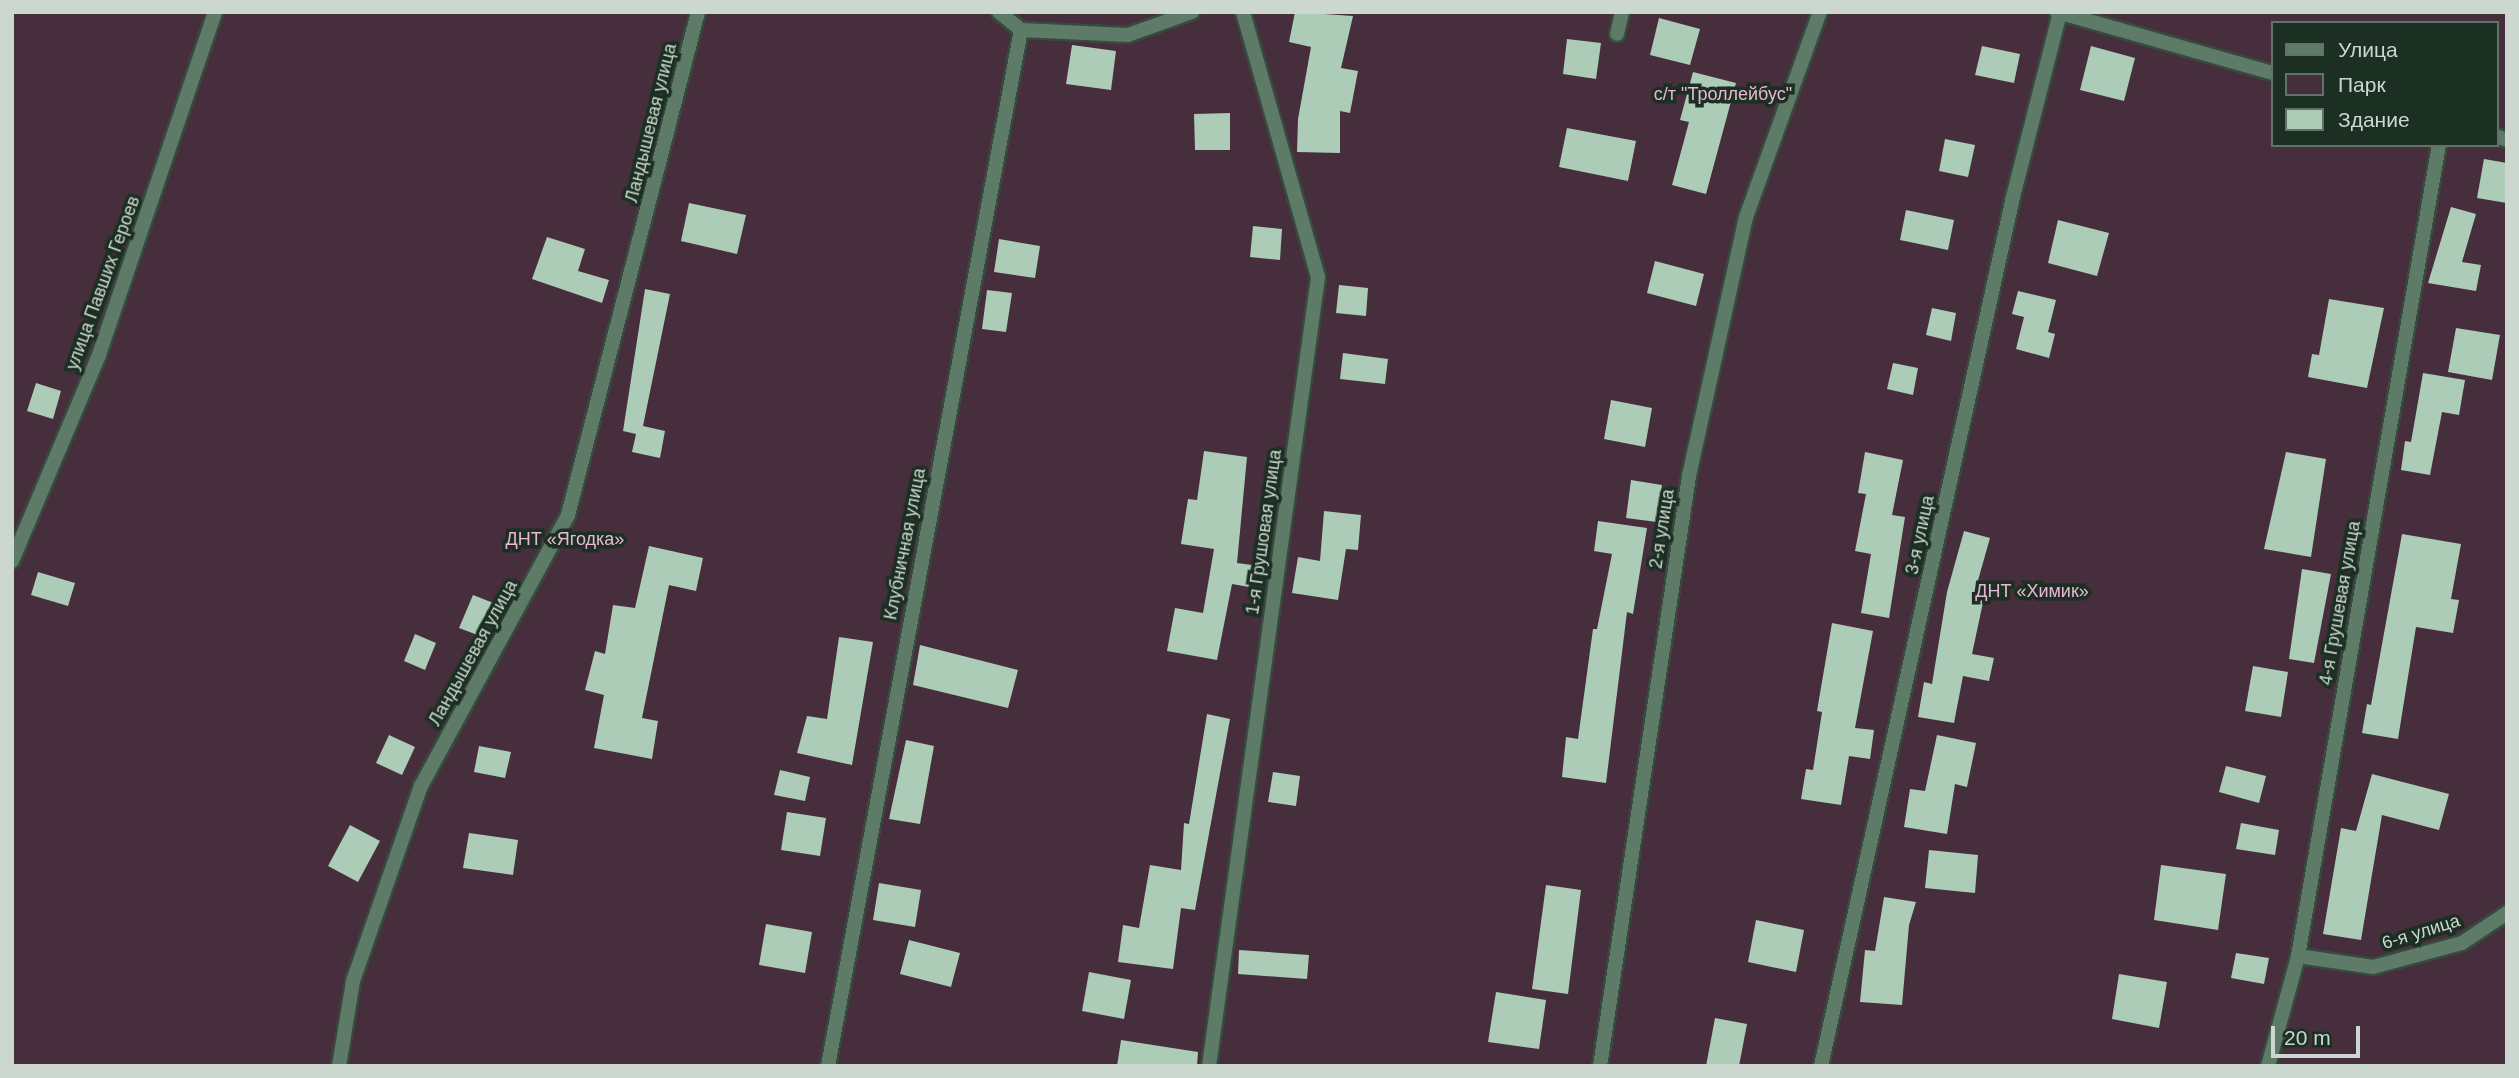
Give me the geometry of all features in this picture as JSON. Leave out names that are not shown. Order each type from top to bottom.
[{"type":"street","name":"улица Павших Героев","points":[[12,561],[99,355],[215,12]]},
{"type":"street","name":"Ландышевая улица","points":[[339,1066],[353,981],[421,786],[568,515],[698,12]]},
{"type":"street","points":[[999,12],[1021,30],[1128,35],[1192,12]]},
{"type":"street","name":"1-я Грушовая улица","points":[[1209,1066],[1318,277],[1243,12]]},
{"type":"street","points":[[1617,34],[1622,12]]},
{"type":"street","name":"2-я улица","points":[[1600,1066],[1689,476],[1746,217],[1820,12]]},
{"type":"street","points":[[2058,13],[2270,72]]},
{"type":"street","name":"3-я улица","points":[[1821,1066],[2013,198],[2058,13]]},
{"type":"street","name":"Клубничная улица","points":[[828,1066],[1021,30]]},
{"type":"street","name":"4-я Грушевая улица","points":[[2268,1066],[2298,956],[2439,147]]},
{"type":"street","name":"6-я улица","points":[[2298,956],[2373,967],[2462,943],[2507,913]]},
{"type":"green space","points":[[12,12],[2507,12],[2507,1066],[12,1066]]},
{"type":"building","points":[[1295,12],[1353,16],[1341,68],[1358,71],[1350,113],[1340,111],[1340,153],[1297,152],[1298,119],[1311,47],[1289,42]]},
{"type":"building","points":[[1659,18],[1700,29],[1690,65],[1650,55]]},
{"type":"building","points":[[1567,39],[1601,43],[1596,79],[1563,74]]},
{"type":"building","points":[[1072,45],[1116,51],[1111,90],[1066,84]]},
{"type":"building","points":[[1982,46],[2020,54],[2014,83],[1975,75]]},
{"type":"building","points":[[2091,46],[2135,58],[2124,101],[2080,90]]},
{"type":"building","points":[[1693,72],[1736,83],[1706,194],[1672,185],[1689,122],[1680,120]]},
{"type":"building","points":[[1230,113],[1230,150],[1195,150],[1194,114]]},
{"type":"building","points":[[1567,128],[1636,141],[1628,181],[1559,167]]},
{"type":"building","points":[[1945,139],[1975,145],[1968,177],[1939,171]]},
{"type":"building","points":[[2484,159],[2507,163],[2507,203],[2477,198]]},
{"type":"building","points":[[689,203],[746,215],[737,254],[681,241]]},
{"type":"building","points":[[2451,207],[2476,214],[2462,262],[2481,265],[2476,291],[2428,283]]},
{"type":"building","points":[[1906,210],[1954,220],[1948,250],[1900,240]]},
{"type":"building","points":[[2058,220],[2109,233],[2097,276],[2048,263]]},
{"type":"building","points":[[1253,226],[1282,229],[1280,260],[1250,257]]},
{"type":"building","points":[[547,237],[585,249],[578,271],[609,280],[602,303],[532,279]]},
{"type":"building","points":[[999,239],[1040,246],[1035,278],[994,272]]},
{"type":"building","points":[[1655,261],[1704,274],[1696,306],[1647,293]]},
{"type":"building","points":[[1339,285],[1368,288],[1366,316],[1336,313]]},
{"type":"building","points":[[645,289],[670,294],[643,426],[665,431],[660,458],[632,452],[636,434],[623,431]]},
{"type":"building","points":[[987,290],[1012,293],[1006,332],[982,329]]},
{"type":"building","points":[[2018,291],[2056,300],[2048,332],[2055,334],[2049,358],[2016,349],[2024,317],[2012,314]]},
{"type":"building","points":[[2329,299],[2384,308],[2367,388],[2308,377],[2312,354],[2319,355]]},
{"type":"building","points":[[1932,308],[1956,313],[1951,341],[1926,335]]},
{"type":"building","points":[[2456,328],[2500,335],[2492,380],[2448,372]]},
{"type":"building","points":[[1343,353],[1388,359],[1385,384],[1340,379]]},
{"type":"building","points":[[1893,363],[1918,368],[1913,395],[1887,389]]},
{"type":"building","points":[[2423,373],[2465,380],[2459,415],[2442,412],[2430,475],[2401,470],[2405,441],[2411,442]]},
{"type":"building","points":[[36,383],[61,391],[53,419],[27,411]]},
{"type":"building","points":[[1611,400],[1652,408],[1645,447],[1604,439]]},
{"type":"building","points":[[1204,451],[1247,457],[1237,563],[1252,565],[1249,587],[1232,584],[1217,660],[1167,651],[1175,608],[1203,613],[1214,549],[1181,544],[1188,499],[1197,500]]},
{"type":"building","points":[[1865,452],[1903,460],[1892,515],[1905,517],[1889,618],[1861,613],[1871,554],[1855,551],[1866,494],[1858,493]]},
{"type":"building","points":[[2286,452],[2326,459],[2311,557],[2264,549]]},
{"type":"building","points":[[1631,480],[1662,485],[1657,522],[1626,518]]},
{"type":"building","points":[[1324,511],[1361,515],[1358,550],[1346,549],[1338,600],[1292,593],[1298,557],[1320,561]]},
{"type":"building","points":[[1598,521],[1647,528],[1633,614],[1627,612],[1606,783],[1562,777],[1566,737],[1578,739],[1593,629],[1597,629],[1612,554],[1594,551]]},
{"type":"building","points":[[1964,531],[1990,538],[1975,591],[1985,593],[1972,654],[1994,658],[1989,681],[1963,676],[1954,723],[1918,717],[1924,682],[1932,684],[1947,592]]},
{"type":"building","points":[[2402,534],[2461,544],[2451,599],[2459,600],[2453,633],[2416,627],[2398,739],[2362,733],[2367,704],[2371,705]]},
{"type":"building","points":[[649,546],[703,558],[696,591],[669,585],[642,718],[658,721],[652,759],[594,748],[604,695],[585,690],[595,651],[605,654],[613,605],[635,608]]},
{"type":"building","points":[[2302,569],[2331,574],[2314,663],[2289,659]]},
{"type":"building","points":[[38,572],[75,583],[68,606],[31,595]]},
{"type":"building","points":[[473,595],[496,604],[483,637],[459,628]]},
{"type":"building","points":[[1832,623],[1873,631],[1855,728],[1874,730],[1870,759],[1849,756],[1841,805],[1801,799],[1806,769],[1813,770],[1822,712],[1817,711]]},
{"type":"building","points":[[415,634],[436,643],[425,670],[404,661]]},
{"type":"building","points":[[839,637],[873,642],[852,765],[797,753],[807,716],[827,719]]},
{"type":"building","points":[[920,645],[1018,670],[1008,708],[913,685]]},
{"type":"building","points":[[2253,666],[2288,672],[2281,717],[2245,711]]},
{"type":"building","points":[[1207,714],[1230,719],[1195,910],[1181,908],[1173,969],[1118,962],[1123,925],[1139,928],[1150,865],[1181,870],[1184,823],[1189,824]]},
{"type":"building","points":[[389,735],[415,747],[402,775],[376,763]]},
{"type":"building","points":[[1937,735],[1976,743],[1967,787],[1955,784],[1947,834],[1904,827],[1910,789],[1925,791]]},
{"type":"building","points":[[906,740],[934,746],[920,824],[889,819]]},
{"type":"building","points":[[479,746],[511,752],[505,778],[474,772]]},
{"type":"building","points":[[2226,766],[2266,776],[2259,803],[2219,792]]},
{"type":"building","points":[[780,770],[810,777],[805,801],[774,795]]},
{"type":"building","points":[[1273,772],[1300,776],[1296,806],[1268,802]]},
{"type":"building","points":[[2372,774],[2449,794],[2439,830],[2382,815],[2361,940],[2323,934],[2341,828],[2356,831]]},
{"type":"building","points":[[787,812],[826,818],[820,856],[781,850]]},
{"type":"building","points":[[2241,823],[2279,830],[2275,855],[2236,849]]},
{"type":"building","points":[[350,825],[380,841],[358,882],[328,866]]},
{"type":"building","points":[[469,833],[518,840],[513,875],[463,868]]},
{"type":"building","points":[[1929,850],[1978,855],[1975,893],[1925,888]]},
{"type":"building","points":[[2161,865],[2226,874],[2218,930],[2154,920]]},
{"type":"building","points":[[879,883],[921,890],[915,927],[873,920]]},
{"type":"building","points":[[1546,885],[1581,890],[1568,994],[1532,989]]},
{"type":"building","points":[[1884,897],[1916,902],[1909,925],[1902,1005],[1860,1002],[1865,950],[1875,951]]},
{"type":"building","points":[[1756,920],[1804,930],[1796,972],[1748,962]]},
{"type":"building","points":[[766,924],[812,932],[805,973],[759,965]]},
{"type":"building","points":[[909,940],[960,953],[951,987],[900,974]]},
{"type":"building","points":[[1239,950],[1309,955],[1307,979],[1238,974]]},
{"type":"building","points":[[2236,953],[2269,958],[2264,984],[2231,978]]},
{"type":"building","points":[[1089,972],[1131,980],[1124,1019],[1082,1011]]},
{"type":"building","points":[[2119,974],[2167,982],[2159,1028],[2112,1019]]},
{"type":"building","points":[[1496,992],[1546,1000],[1539,1049],[1488,1042]]},
{"type":"building","points":[[1715,1018],[1747,1024],[1739,1066],[1706,1066]]},
{"type":"building","points":[[1121,1040],[1198,1052],[1197,1066],[1117,1066]]},
{"type":"park label","name":"с/т \"Троллейбус\"","points":[[1723,94]]},
{"type":"park label","name":"ДНТ «Ягодка»","points":[[565,539]]},
{"type":"park label","name":"ДНТ «Химик»","points":[[2032,591]]}]
